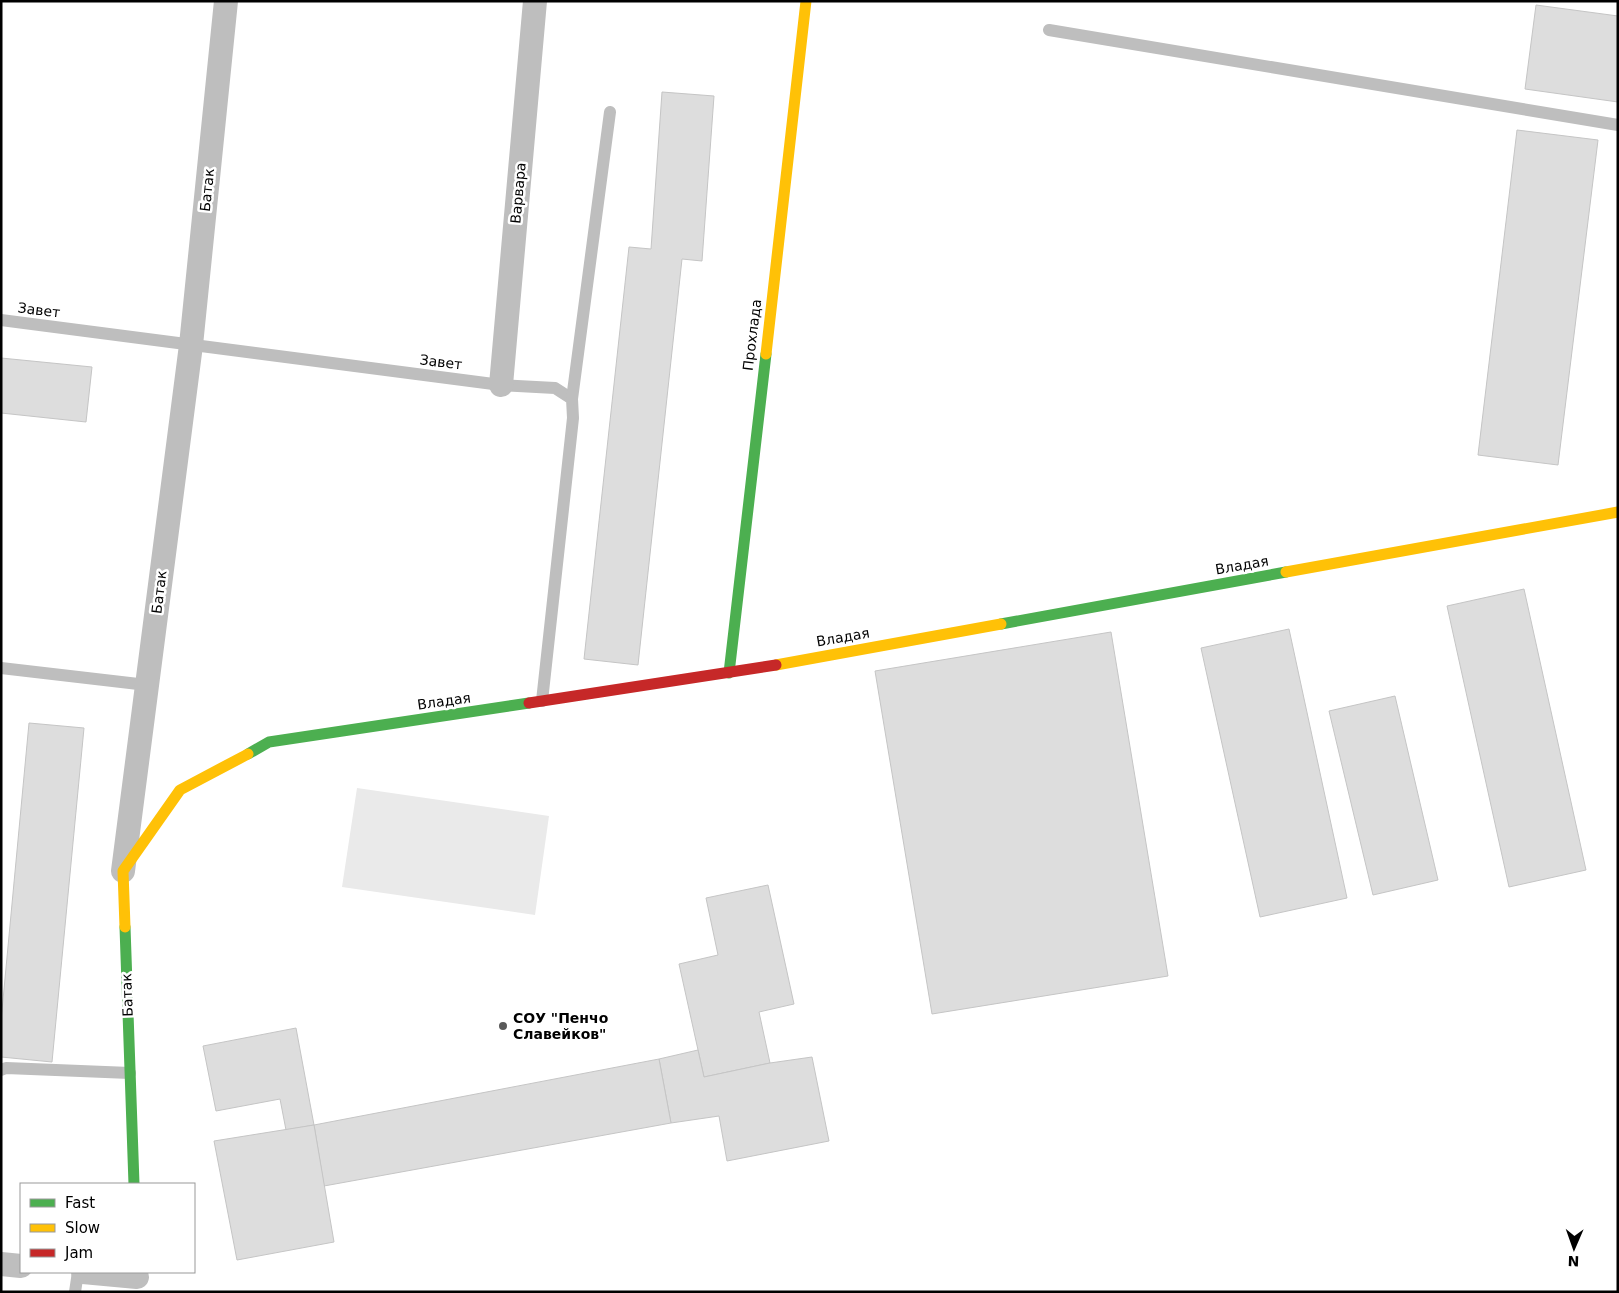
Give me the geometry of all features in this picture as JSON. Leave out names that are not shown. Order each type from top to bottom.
[{"type":"street","name":"Батак","points":[[134,1183],[123,871],[191,345],[226,1]]},
{"type":"street","name":"Варвара","points":[[501,385],[535,1]]},
{"type":"street","name":"Прохлада","points":[[729,673],[806,1]]},
{"type":"street","name":"Владая","points":[[123,871],[180,790],[269,742],[729,673],[1618,512]]},
{"type":"street","points":[[1,1264],[20,1266]]},
{"type":"street","points":[[90,1273],[137,1280]]},
{"type":"lane","points":[[1049,30],[1618,125]]},
{"type":"lane","points":[[542,701],[573,418],[572,399],[610,112]]},
{"type":"lane","name":"Завет","points":[[1,320],[501,385],[555,388],[572,399]]},
{"type":"lane","points":[[1,668],[147,685]]},
{"type":"lane","points":[[1,1070],[6,1068],[130,1073]]},
{"type":"lane","points":[[75,1292],[78,1273]]},
{"type":"shaded area","points":[[357,788],[549,816],[535,915],[342,887]]},
{"type":"building","points":[[1536,5],[1618,16],[1618,102],[1525,89]]},
{"type":"building","points":[[662,92],[714,96],[702,261],[682,259],[638,665],[584,659],[629,247],[651,249]]},
{"type":"building","points":[[1517,130],[1598,140],[1558,465],[1478,455]]},
{"type":"building","points":[[1,358],[92,367],[86,422],[1,413]]},
{"type":"building","points":[[1524,589],[1586,870],[1509,887],[1447,606]]},
{"type":"building","points":[[1289,629],[1347,898],[1260,917],[1201,648]]},
{"type":"building","points":[[1111,632],[1168,976],[932,1014],[875,671]]},
{"type":"building","points":[[1395,696],[1438,880],[1373,895],[1329,711]]},
{"type":"building","points":[[29,723],[84,728],[52,1062],[1,1057],[1,1021]]},
{"type":"building","points":[[768,885],[794,1004],[759,1012],[770,1063],[704,1077],[679,964],[718,955],[706,898]]},
{"type":"building","points":[[296,1028],[314,1125],[286,1130],[280,1099],[216,1111],[203,1046]]},
{"type":"building","points":[[698,1050],[704,1077],[770,1063],[812,1057],[829,1141],[727,1161],[719,1116],[671,1123],[659,1059]]},
{"type":"building","name":"СОУ \"Пенчо Славейков\"","points":[[659,1059],[671,1123],[324,1186],[314,1125]]},
{"type":"building","points":[[314,1125],[334,1242],[237,1260],[214,1141]]},
{"type":"traffic: fast","points":[[729,673],[766,354]]},
{"type":"traffic: fast","points":[[1001,624],[1286,572]]},
{"type":"traffic: fast","points":[[248,754],[269,742],[529,703]]},
{"type":"traffic: fast","points":[[125,927],[134,1183]]},
{"type":"traffic: slow","points":[[766,354],[806,1]]},
{"type":"traffic: slow","points":[[1286,572],[1618,512]]},
{"type":"traffic: slow","points":[[776,665],[1001,624]]},
{"type":"traffic: slow","points":[[125,927],[123,871],[180,790],[248,754]]},
{"type":"traffic: jam","points":[[529,703],[776,665]]},
{"type":"place","name":"СОУ \"Пенчо Славейков\"","points":[[503,1026]]}]
